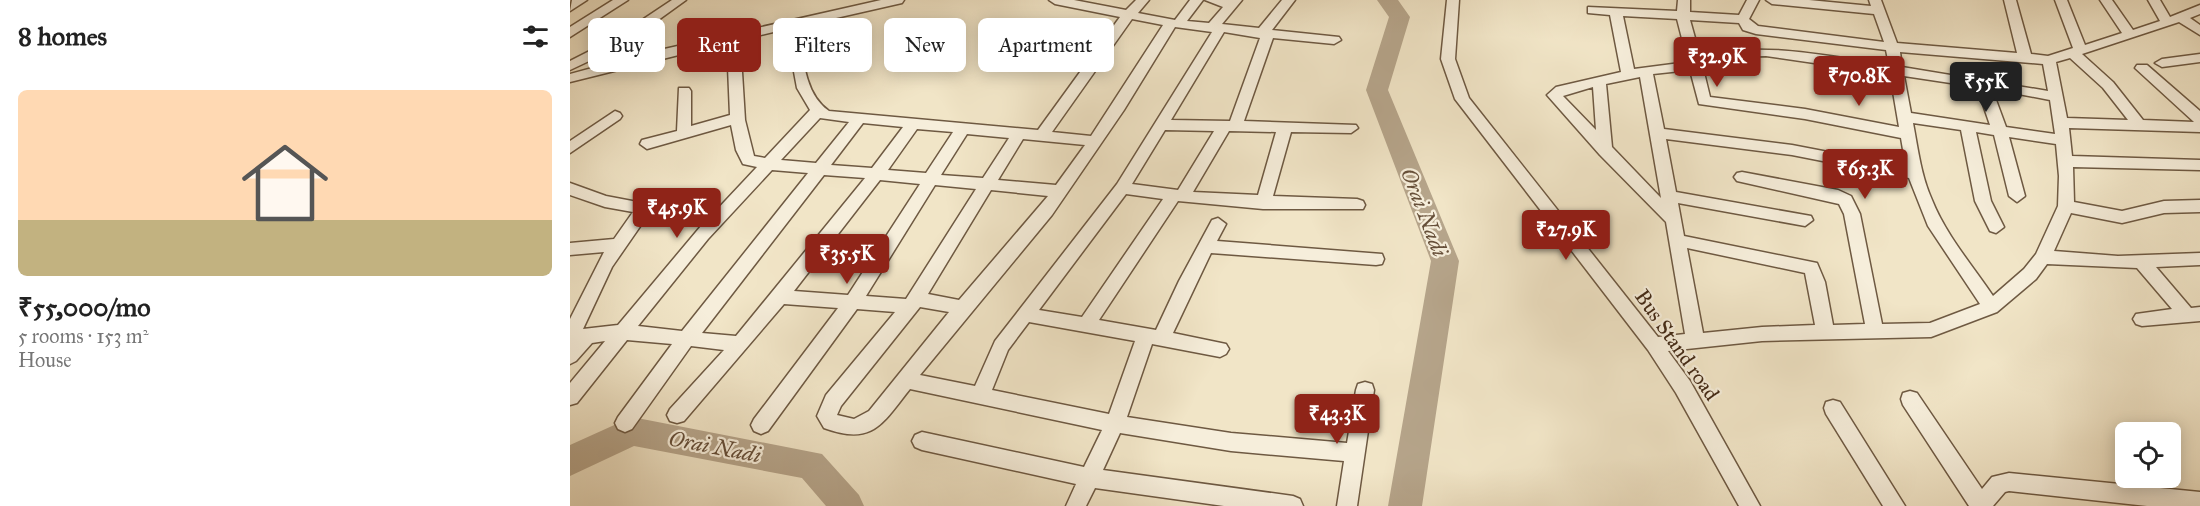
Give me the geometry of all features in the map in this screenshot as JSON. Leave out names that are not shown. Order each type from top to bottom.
[{"type":"street","points":[[570,7],[581,0]]},
{"type":"street","points":[[570,33],[622,0]]},
{"type":"street","points":[[570,66],[620,40],[680,0]]},
{"type":"street","points":[[820,18],[898,0]]},
{"type":"street","points":[[1055,0],[1174,24],[1334,40]]},
{"type":"street","points":[[1042,135],[1129,14],[1143,0]]},
{"type":"street","points":[[1019,133],[913,302],[833,401],[827,416],[831,422],[846,428],[865,425],[876,417],[963,308],[1046,211],[1174,24],[1197,0]]},
{"type":"street","points":[[980,396],[995,355],[1122,188],[1162,125],[1216,29],[1234,3],[1210,0]]},
{"type":"street","points":[[1086,326],[1229,127],[1265,34],[1289,0]]},
{"type":"street","name":"Bus Stand road","points":[[1453,0],[1449,59],[1462,99],[1654,345],[1683,387],[1750,506]]},
{"type":"street","points":[[1684,0],[1683,16],[1700,93],[1704,101],[1815,116],[1908,134]]},
{"type":"street","points":[[1743,19],[1753,0]]},
{"type":"street","points":[[1772,0],[1877,5],[1892,47],[1915,174],[1934,222],[1991,307]]},
{"type":"street","points":[[2010,0],[2025,58]]},
{"type":"street","points":[[2061,0],[2075,50],[2111,85],[2139,125]]},
{"type":"street","points":[[2106,0],[2130,35]]},
{"type":"street","points":[[2154,0],[2174,20],[2200,31]]},
{"type":"street","points":[[1743,19],[1748,27],[1756,30],[1892,47],[2049,60],[2075,50],[2130,35],[2200,9]]},
{"type":"street","points":[[1592,10],[1743,19]]},
{"type":"street","points":[[1616,11],[1628,75]]},
{"type":"street","points":[[570,78],[677,52]]},
{"type":"street","points":[[1671,218],[1554,95],[1561,90],[1646,71],[1695,63],[1729,53],[1766,52],[1983,83],[2056,97]]},
{"type":"street","points":[[2162,63],[2200,58]]},
{"type":"street","points":[[1654,345],[1695,339],[1825,332],[1931,330],[1991,307],[2030,274],[2043,257],[2066,206],[2061,123],[2049,60]]},
{"type":"street","points":[[2142,68],[2200,119]]},
{"type":"street","points":[[1646,71],[1671,218],[1695,339]]},
{"type":"street","points":[[735,72],[738,118],[743,152],[748,160],[766,164],[1059,191]]},
{"type":"street","points":[[801,72],[802,80],[818,111],[826,115],[1095,141]]},
{"type":"street","points":[[1599,81],[1605,150]]},
{"type":"street","points":[[1983,83],[2000,131],[2017,196]]},
{"type":"street","points":[[684,91],[684,133]]},
{"type":"street","points":[[570,397],[714,222],[818,111]]},
{"type":"street","points":[[570,148],[615,116]]},
{"type":"street","points":[[1906,117],[2062,140]]},
{"type":"street","points":[[647,144],[738,118]]},
{"type":"street","points":[[625,423],[687,338],[859,119]]},
{"type":"street","points":[[2061,123],[2200,127]]},
{"type":"street","points":[[677,415],[781,297],[913,124]]},
{"type":"street","points":[[1162,125],[1351,128]]},
{"type":"street","points":[[1967,126],[1980,189],[1996,227]]},
{"type":"street","points":[[761,425],[852,303],[963,128]]},
{"type":"street","points":[[1263,203],[1285,128]]},
{"type":"street","points":[[1656,133],[1792,150],[1915,174]]},
{"type":"street","points":[[2065,161],[2200,165]]},
{"type":"street","points":[[1742,177],[1838,196],[1845,200],[1852,214],[1875,331]]},
{"type":"street","points":[[1122,188],[1178,196],[1263,203],[1357,205]]},
{"type":"street","points":[[570,189],[605,201],[714,222]]},
{"type":"street","points":[[1668,196],[1805,220]]},
{"type":"street","points":[[2066,206],[2122,217],[2164,207],[2200,206]]},
{"type":"street","points":[[570,356],[605,264],[645,207]]},
{"type":"street","points":[[1076,506],[1154,336],[1218,224]]},
{"type":"street","points":[[1676,240],[1811,268],[1818,282],[1825,332]]},
{"type":"street","points":[[570,249],[618,245]]},
{"type":"street","points":[[1206,246],[1376,259]]},
{"type":"street","points":[[2043,257],[2142,262],[2200,259]]},
{"type":"street","points":[[2142,262],[2193,315]]},
{"type":"street","points":[[781,297],[852,303],[913,302],[963,308]]},
{"type":"street","points":[[1024,314],[1220,349]]},
{"type":"street","points":[[2142,319],[2193,315]]},
{"type":"street","points":[[576,337],[622,332],[741,344]]},
{"type":"street","points":[[906,380],[1115,424],[1231,442],[1355,453]]},
{"type":"street","points":[[1347,506],[1365,390]]},
{"type":"street","points":[[1910,399],[1980,506],[1999,484],[2009,482],[2200,502]]},
{"type":"street","points":[[1833,408],[1895,506]]},
{"type":"street","points":[[922,441],[1090,478],[1293,506]]},
{"type":"waterway","name":"Orai Nadi","points":[[1387,0],[1400,17],[1377,90],[1445,261],[1405,506]]},
{"type":"waterway","name":"Orai Nadi","points":[[570,461],[632,431],[811,465],[847,506]]}]
